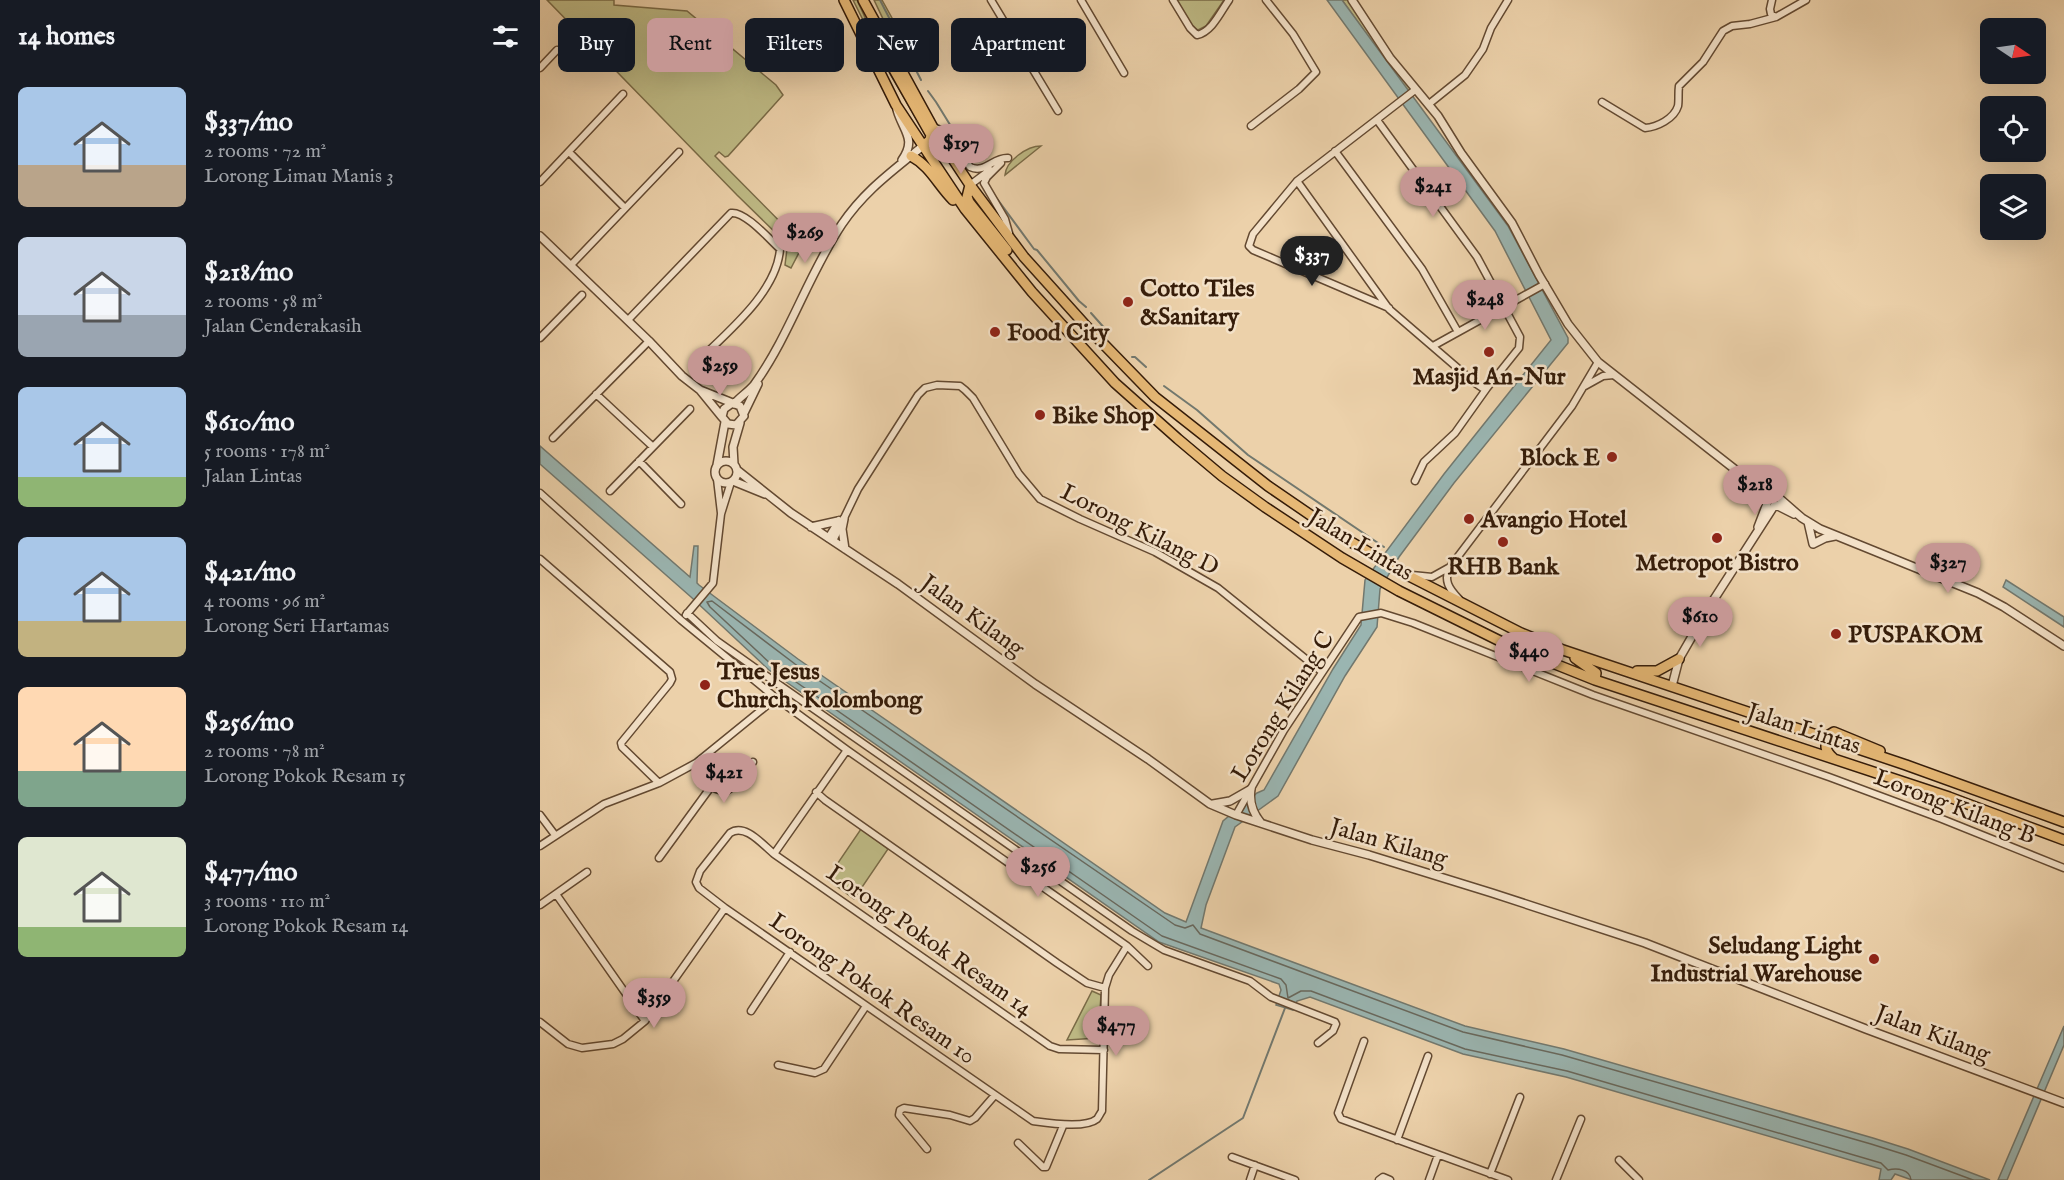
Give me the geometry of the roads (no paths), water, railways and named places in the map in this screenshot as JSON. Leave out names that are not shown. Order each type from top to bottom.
[{"type":"highway","name":"Jalan Lintas","points":[[844,0],[896,105],[964,209],[1054,316],[1115,383],[1222,476],[1265,507],[1342,558],[1430,607],[1510,646],[1595,680],[1989,811],[2064,840]]},
{"type":"highway","name":"Jalan Lintas","points":[[864,3],[933,126],[970,185],[1024,257],[1155,397],[1268,486],[1324,525],[1394,568],[1521,633],[1563,650],[1827,739],[1831,733],[1841,734],[1898,759],[1906,765],[2064,822]]},
{"type":"highway","points":[[864,3],[866,16],[880,46],[931,135],[930,140],[924,145]]},
{"type":"highway","points":[[911,156],[921,161],[964,209]]},
{"type":"highway","points":[[970,185],[967,197],[969,202],[1038,290],[1054,316]]},
{"type":"highway","points":[[1563,650],[1592,668],[1596,673],[1595,680]]},
{"type":"highway","points":[[1626,670],[1657,671],[1679,659]]},
{"type":"highway","points":[[1672,686],[1673,697],[1682,709]]},
{"type":"highway","points":[[1827,739],[1826,752],[1833,758]]},
{"type":"street","points":[[991,0],[1058,111]]},
{"type":"street","points":[[1081,0],[1124,73]]},
{"type":"street","points":[[1173,0],[1190,28],[1197,34],[1209,28],[1229,0]]},
{"type":"street","points":[[1251,126],[1299,89],[1316,72],[1293,34],[1266,0]]},
{"type":"street","points":[[1352,0],[1413,92],[1429,104],[1512,223],[1543,285],[1568,324],[1598,362],[1773,501],[1836,536],[1978,593],[2064,646]]},
{"type":"street","points":[[1429,104],[1466,75],[1483,49],[1491,28],[1508,0]]},
{"type":"street","points":[[1772,0],[1770,9],[1776,17]]},
{"type":"street","points":[[1602,102],[1645,128],[1652,128],[1670,118],[1677,109],[1679,86],[1703,62],[1723,31],[1731,26],[1776,17],[1806,0]]},
{"type":"street","points":[[540,69],[557,50]]},
{"type":"street","points":[[1389,309],[1253,250],[1249,246],[1253,234],[1297,181],[1413,92]]},
{"type":"street","points":[[540,183],[623,94]]},
{"type":"street","points":[[809,246],[821,247],[864,195],[907,153],[910,139],[901,123],[896,105]]},
{"type":"street","points":[[1377,120],[1477,257],[1520,337],[1521,343],[1520,348],[1487,388],[1455,433],[1424,462],[1415,481]]},
{"type":"street","points":[[933,126],[943,131],[970,167],[974,169],[985,168],[1000,157],[1008,158]]},
{"type":"street","points":[[900,162],[924,145]]},
{"type":"street","points":[[1335,151],[1422,269],[1458,332]]},
{"type":"street","points":[[569,152],[625,208]]},
{"type":"street","points":[[571,265],[679,152]]},
{"type":"street","points":[[970,185],[1001,163],[984,183],[1005,219],[1011,239]]},
{"type":"street","points":[[1297,181],[1389,309],[1475,383],[1484,389],[1487,388]]},
{"type":"street","points":[[628,320],[731,213],[736,212],[744,216],[780,249],[777,266],[761,295],[746,313],[695,364]]},
{"type":"street","points":[[681,620],[710,588],[714,577],[721,514],[732,482],[736,477],[734,447],[744,413],[822,258],[842,224]]},
{"type":"street","points":[[540,236],[628,320],[682,376],[700,390],[724,420],[732,425],[740,423]]},
{"type":"street","points":[[1433,346],[1543,285]]},
{"type":"street","points":[[540,338],[582,295]]},
{"type":"street","points":[[553,438],[649,341]]},
{"type":"street","points":[[1586,386],[1587,378],[1598,362]]},
{"type":"street","points":[[721,514],[715,474],[724,409],[753,386],[762,374]]},
{"type":"street","points":[[1463,604],[1450,590],[1447,583],[1447,573],[1450,567],[1586,386],[1603,376],[1614,375]]},
{"type":"street","name":"Lorong Kilang D","points":[[841,520],[880,453],[921,391],[931,386],[960,386],[969,393],[1019,474],[1040,499],[1155,552],[1218,588],[1322,672]]},
{"type":"street","points":[[700,390],[740,406],[744,413]]},
{"type":"street","points":[[596,394],[652,446]]},
{"type":"street","points":[[610,491],[690,409]]},
{"type":"street","points":[[639,461],[681,504]]},
{"type":"street","points":[[717,465],[725,461],[735,467]]},
{"type":"street","name":"Jalan Kilang","points":[[735,467],[767,495],[811,527],[933,609],[1035,684],[1148,759],[1210,804],[1262,825],[1579,919],[2064,1103]]},
{"type":"street","points":[[717,478],[723,483],[732,482]]},
{"type":"street","name":"Jalan Kilang","points":[[732,482],[767,495]]},
{"type":"street","points":[[540,493],[681,620],[776,698],[1127,946],[1148,966]]},
{"type":"street","points":[[1672,686],[1679,659],[1719,591],[1755,538],[1773,501]]},
{"type":"street","points":[[811,527],[841,520]]},
{"type":"street","points":[[830,539],[841,520]]},
{"type":"street","points":[[841,520],[845,549]]},
{"type":"street","points":[[1805,520],[1813,544],[1836,536]]},
{"type":"street","points":[[540,559],[670,672],[672,679],[670,683],[621,743],[622,747],[659,783]]},
{"type":"street","points":[[1394,568],[1412,575],[1430,577],[1450,567]]},
{"type":"street","name":"Lorong Kilang B","points":[[1359,617],[1381,612],[1413,623],[1593,695],[1829,777],[2064,868]]},
{"type":"street","points":[[687,613],[717,641],[1132,931],[1164,950],[1250,981],[1271,998],[1295,1005],[1335,1022],[1336,1027],[1333,1031],[1318,1043]]},
{"type":"street","name":"Lorong Kilang C","points":[[1236,815],[1284,730],[1359,617]]},
{"type":"street","points":[[540,846],[604,804],[659,783],[696,763],[776,698]]},
{"type":"street","points":[[774,854],[847,750]]},
{"type":"street","points":[[696,763],[716,789],[725,792],[731,789],[753,762]]},
{"type":"street","points":[[659,858],[712,784]]},
{"type":"street","points":[[1210,804],[1230,801],[1251,789]]},
{"type":"street","points":[[1251,789],[1252,808],[1262,825]]},
{"type":"street","points":[[816,792],[1057,963],[1087,983],[1105,988]]},
{"type":"street","points":[[540,815],[555,836]]},
{"type":"street","name":"Lorong Pokok Resam 14","points":[[735,829],[747,832],[774,854],[1050,1046],[1059,1049],[1104,1050]]},
{"type":"street","name":"Lorong Pokok Resam 10","points":[[735,829],[700,871],[696,882],[699,888],[1033,1121],[1063,1125],[1097,1119],[1102,1111],[1104,1050]]},
{"type":"street","points":[[540,905],[587,873]]},
{"type":"street","points":[[556,894],[645,1022]]},
{"type":"street","points":[[540,1022],[568,1044],[582,1048],[613,1044],[645,1022],[725,908]]},
{"type":"street","points":[[1104,1050],[1105,988],[1109,975],[1127,946]]},
{"type":"street","points":[[751,1011],[790,952]]},
{"type":"street","points":[[778,1065],[815,1073],[824,1069],[866,1006]]},
{"type":"street","points":[[1365,1041],[1338,1113],[1341,1119],[1508,1180]]},
{"type":"street","points":[[1397,1140],[1428,1056]]},
{"type":"street","points":[[927,1149],[899,1115],[900,1110],[904,1108],[950,1115],[970,1121],[995,1095]]},
{"type":"street","points":[[1490,1174],[1520,1097]]},
{"type":"street","points":[[1556,1180],[1581,1119]]},
{"type":"street","points":[[1017,1143],[1043,1167],[1046,1167],[1063,1125]]},
{"type":"street","points":[[1429,1180],[1438,1155]]},
{"type":"street","points":[[1232,1156],[1295,1180]]},
{"type":"street","points":[[1619,1160],[1639,1180]]},
{"type":"street","points":[[1250,1180],[1255,1165]]},
{"type":"street","points":[[1379,1180],[1383,1178],[1390,1180]]},
{"type":"water","points":[[1327,0],[1342,0],[1508,226],[1568,338],[1568,343],[1454,483],[1399,557],[1380,589],[1377,627],[1345,676],[1278,796],[1235,827],[1206,905],[1201,928],[1465,1026],[1564,1049],[1873,1138],[1990,1180],[1912,1180],[1895,1174],[1891,1180],[1879,1180],[1881,1169],[1566,1077],[1463,1054],[1310,997],[1297,1001],[1293,1010],[1276,1005],[1281,990],[1279,984],[1159,942],[769,670],[691,597],[540,464],[540,446],[690,577],[694,546],[698,546],[697,583],[699,585],[798,659],[1165,913],[1186,922],[1223,821],[1257,793],[1264,790],[1333,669],[1361,625],[1365,580],[1444,474],[1551,340],[1495,231]]},
{"type":"water","points":[[2006,580],[2064,617],[2064,627],[2003,587]]},
{"type":"water","points":[[2064,1026],[2064,1045],[2007,1180],[1998,1180]]},
{"type":"waterway","points":[[880,0],[921,80]]},
{"type":"waterway","points":[[928,91],[973,162]]},
{"type":"waterway","points":[[995,196],[1034,249],[1086,307]]},
{"type":"waterway","points":[[1091,313],[1107,331]]},
{"type":"waterway","points":[[1132,357],[1146,367]]},
{"type":"waterway","points":[[1164,386],[1197,410],[1248,455],[1384,547]]},
{"type":"waterway","points":[[1149,1180],[1243,1118],[1285,1008]]},
{"type":"place","name":"Cotto Tiles &Sanitary","points":[[1128,302]]},
{"type":"place","name":"Food City","points":[[995,332]]},
{"type":"place","name":"Masjid An-Nur","points":[[1489,352]]},
{"type":"place","name":"Bike Shop","points":[[1040,415]]},
{"type":"place","name":"Block E","points":[[1612,457]]},
{"type":"place","name":"Avangio Hotel","points":[[1469,519]]},
{"type":"place","name":"Metropot Bistro","points":[[1717,538]]},
{"type":"place","name":"RHB Bank","points":[[1503,542]]},
{"type":"place","name":"PUSPAKOM","points":[[1836,634]]},
{"type":"place","name":"True Jesus Church, Kolombong","points":[[705,685]]},
{"type":"place","name":"Seludang Light Industrial Warehouse","points":[[1874,959]]}]
